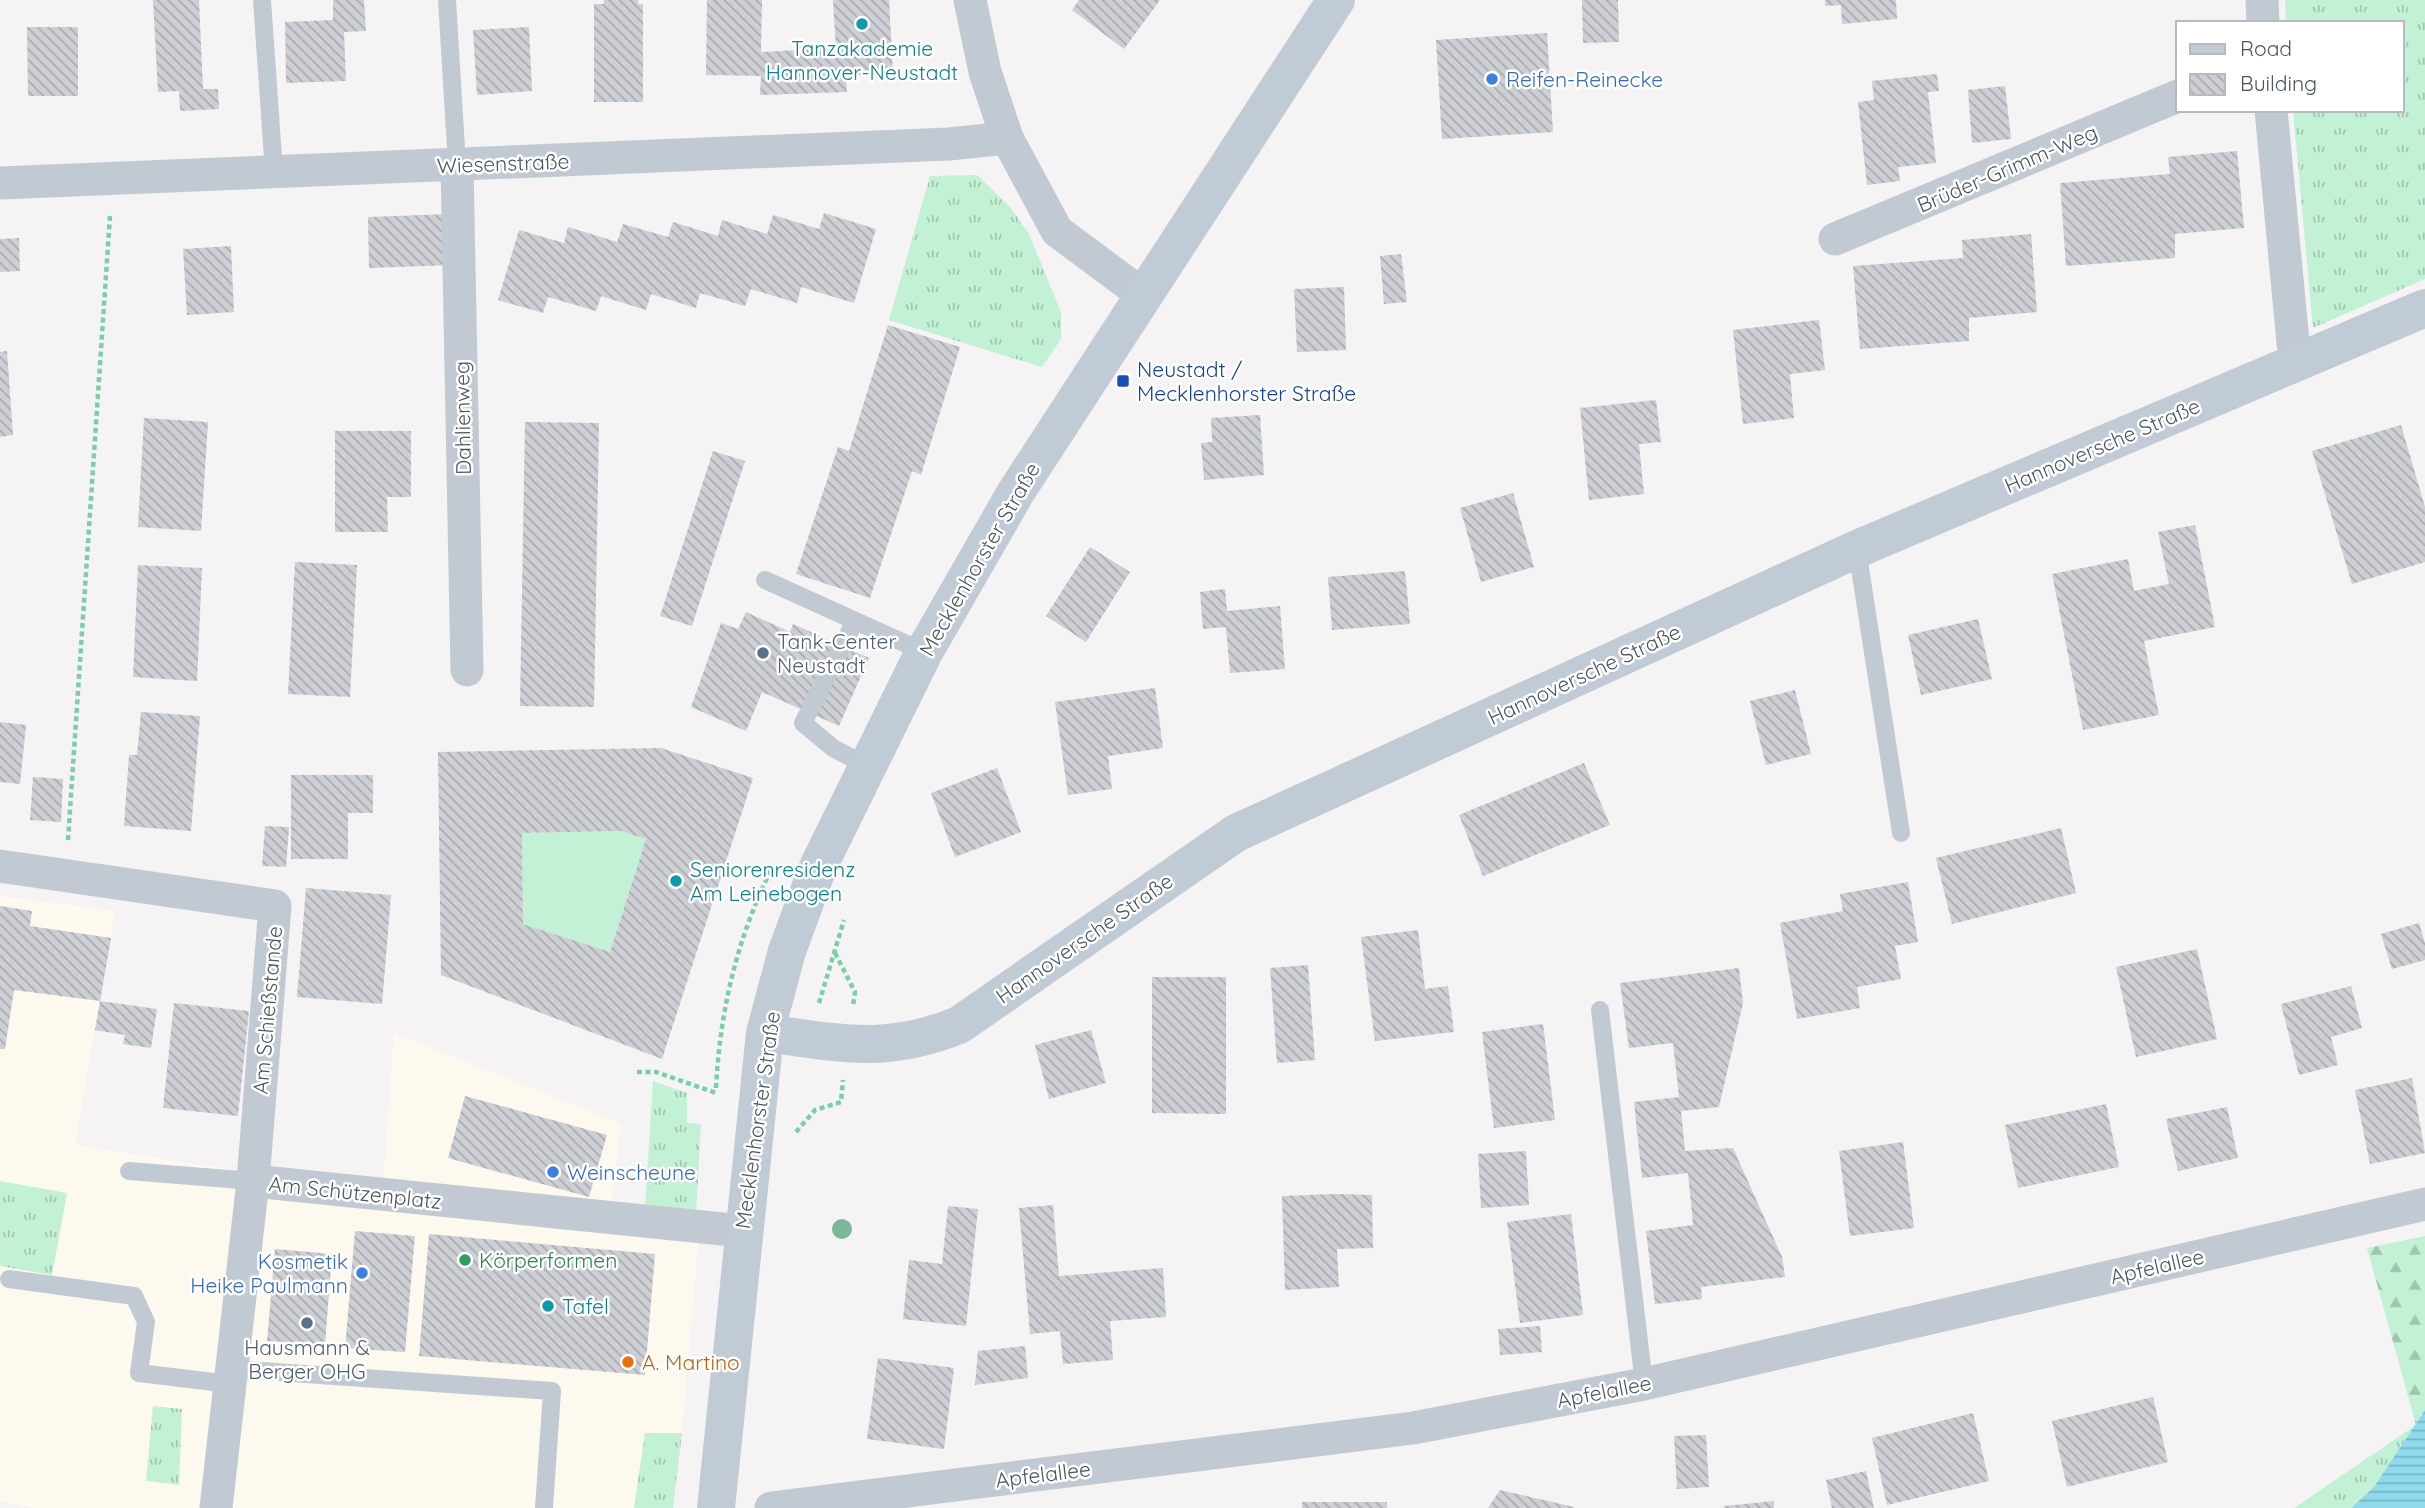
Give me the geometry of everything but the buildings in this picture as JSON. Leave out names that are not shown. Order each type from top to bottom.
[{"type":"main road","name":"Mecklenhorster Straße","points":[[720,1507],[742,1231],[765,1034],[787,951],[814,879],[924,652],[1016,492],[1336,0]]},
{"type":"main road","name":"Hannoversche Straße","points":[[765,1034],[876,1046],[923,1039],[959,1025],[1236,833],[1857,549],[2425,308]]},
{"type":"street","points":[[970,0],[985,72],[1007,138],[1057,231],[1143,295]]},
{"type":"street","points":[[2262,0],[2263,21]]},
{"type":"street","name":"Brüder-Grimm-Weg","points":[[1835,239],[2176,97]]},
{"type":"street","points":[[2271,112],[2295,363]]},
{"type":"street","name":"Wiesenstraße","points":[[0,183],[949,144],[1007,138]]},
{"type":"street","name":"Dahlienweg","points":[[457,165],[467,670]]},
{"type":"street","name":"Am Schießstande","points":[[0,866],[275,906],[253,1181]]},
{"type":"street","name":"Am Schützenplatz","points":[[216,1508],[253,1181],[742,1231]]},
{"type":"street","name":"Apfelallee","points":[[771,1508],[1413,1428],[1644,1384],[2425,1204]]},
{"type":"lane","points":[[262,0],[274,172]]},
{"type":"lane","points":[[447,0],[457,165]]},
{"type":"lane","points":[[1857,549],[1901,833]]},
{"type":"lane","points":[[765,580],[924,652]]},
{"type":"lane","points":[[855,621],[803,723],[833,748],[867,766]]},
{"type":"lane","points":[[1601,1010],[1644,1384]]},
{"type":"lane","points":[[129,1171],[253,1181]]},
{"type":"lane","points":[[9,1279],[134,1296],[146,1322],[139,1373],[552,1391],[544,1508]]},
{"type":"path","points":[[66,876],[113,178]]},
{"type":"path","points":[[637,1072],[656,1072],[716,1093]]},
{"type":"path","points":[[794,1144],[796,1131],[815,1110],[841,1102]]},
{"type":"shaded area","points":[[0,896],[115,911],[75,1145],[272,1176],[383,1187],[394,1033],[621,1124],[610,1211],[700,1221],[682,1433],[645,1433],[634,1508],[36,1508],[0,1501]]},
{"type":"green space","points":[[2285,0],[2425,0],[2425,279],[2313,328],[2293,112],[2404,112],[2404,21],[2286,21]]},
{"type":"green space","points":[[977,175],[1010,207],[1029,234],[1061,312],[1061,339],[1042,367],[889,320],[930,176]]},
{"type":"green space","points":[[621,831],[646,839],[610,952],[523,924],[522,833]]},
{"type":"green space","points":[[653,1081],[687,1093],[687,1123],[701,1124],[696,1215],[645,1209]]},
{"type":"green space","points":[[0,1181],[67,1193],[52,1275],[0,1266]]},
{"type":"green space","points":[[2425,1236],[2425,1410],[2416,1425],[2367,1248]]},
{"type":"green space","points":[[153,1406],[182,1409],[179,1485],[146,1481]]},
{"type":"green space","points":[[2416,1425],[2374,1487],[2351,1508],[2294,1508]]},
{"type":"green space","points":[[645,1433],[682,1433],[673,1508],[634,1508]]},
{"type":"water","points":[[2425,1410],[2425,1508],[2351,1508],[2374,1487]]},
{"type":"place","name":"Tanzakademie Hannover-Neustadt","points":[[862,24]]},
{"type":"place","name":"Reifen-Reinecke","points":[[1492,79]]},
{"type":"place","name":"Neustadt / Mecklenhorster Straße","points":[[1123,381]]},
{"type":"place","name":"Tank-Center Neustadt","points":[[763,653]]},
{"type":"place","name":"Seniorenresidenz Am Leinebogen","points":[[676,881]]},
{"type":"place","name":"Weinscheune","points":[[553,1172]]},
{"type":"place","name":"Körperformen","points":[[465,1260]]},
{"type":"place","name":"Kosmetik Heike Paulmann","points":[[362,1273]]},
{"type":"place","name":"Tafel","points":[[548,1306]]},
{"type":"place","name":"Hausmann & Berger OHG","points":[[307,1323]]},
{"type":"place","name":"A. Martino","points":[[628,1362]]}]
